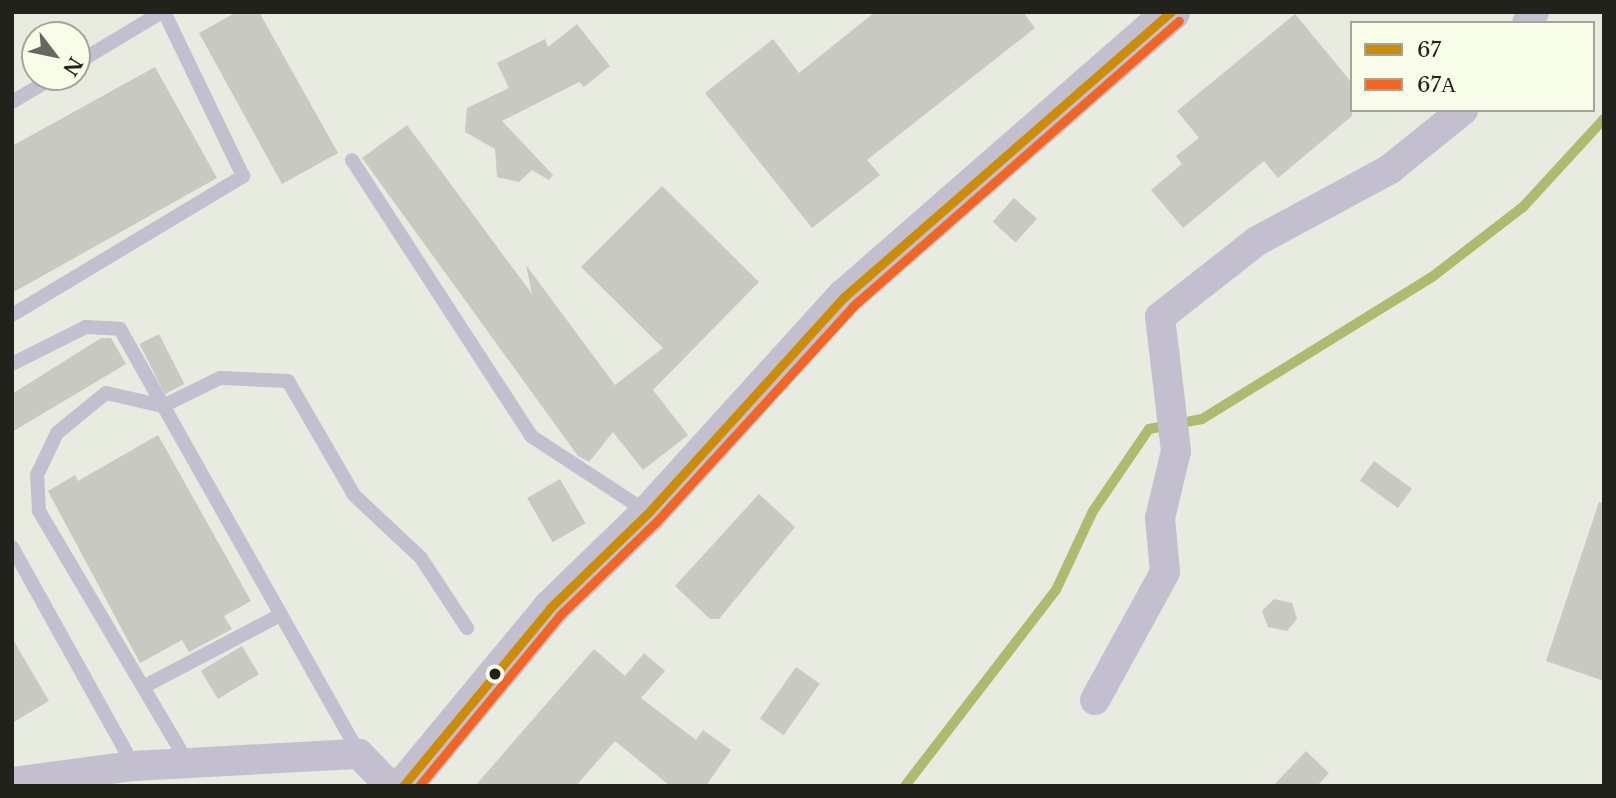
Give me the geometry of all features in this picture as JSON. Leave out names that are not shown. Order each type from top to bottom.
[{"type":"street","points":[[403,786],[550,608],[648,513],[844,297],[1171,12]]},
{"type":"street","points":[[1095,700],[1165,572],[1160,518],[1176,451],[1160,317],[1256,241],[1390,169],[1461,112]]},
{"type":"street","points":[[12,782],[134,766],[359,754],[390,786]]},
{"type":"lane","points":[[12,315],[243,176],[163,12],[91,55]]},
{"type":"lane","points":[[12,102],[30,91]]},
{"type":"lane","points":[[352,160],[531,436],[648,513]]},
{"type":"lane","points":[[12,364],[86,327],[120,328],[359,754]]},
{"type":"lane","points":[[188,763],[145,686],[39,511],[37,475],[57,433],[106,393],[163,406],[220,378],[288,381],[354,495],[421,558],[467,628]]},
{"type":"lane","points":[[12,547],[134,766]]},
{"type":"lane","points":[[145,686],[280,615]]},
{"type":"building","points":[[237,12],[259,12],[338,153],[282,184],[199,33]]},
{"type":"building","points":[[875,12],[1023,12],[1035,28],[867,160],[880,175],[812,228],[705,93],[773,39],[799,73]]},
{"type":"building","points":[[1295,14],[1350,81],[1352,116],[1278,178],[1264,161],[1183,228],[1151,190],[1182,164],[1176,156],[1199,138],[1177,111]]},
{"type":"building","points":[[577,24],[610,66],[584,87],[579,82],[502,121],[553,175],[549,180],[532,170],[519,182],[497,177],[495,149],[465,132],[467,108],[509,88],[497,63],[545,39],[548,47]]},
{"type":"building","points":[[155,67],[217,178],[12,293],[12,146]]},
{"type":"building","points":[[407,125],[532,294],[526,265],[615,385],[663,348],[581,267],[662,186],[759,282],[653,390],[688,435],[643,470],[613,432],[589,462],[578,456],[362,158]]},
{"type":"building","points":[[1014,198],[1037,219],[1016,243],[993,222]]},
{"type":"building","points":[[159,334],[184,384],[165,394],[139,344]]},
{"type":"building","points":[[101,338],[111,338],[126,364],[12,432],[12,394]]},
{"type":"building","points":[[158,435],[251,601],[224,616],[232,629],[189,652],[182,640],[140,663],[48,491],[75,475],[78,481]]},
{"type":"building","points":[[1374,461],[1412,489],[1398,508],[1360,480]]},
{"type":"building","points":[[560,479],[586,523],[553,542],[527,498]]},
{"type":"building","points":[[759,494],[795,527],[719,619],[710,619],[675,586]]},
{"type":"building","points":[[1599,502],[1604,503],[1604,681],[1546,661]]},
{"type":"building","points":[[1274,599],[1292,603],[1297,619],[1287,631],[1268,627],[1262,611]]},
{"type":"building","points":[[12,638],[49,701],[12,723]]},
{"type":"building","points":[[242,646],[259,674],[218,699],[201,671]]},
{"type":"building","points":[[594,649],[625,676],[644,653],[665,671],[641,698],[696,740],[703,730],[731,750],[706,786],[670,786],[615,741],[576,786],[475,786]]},
{"type":"building","points":[[796,667],[820,684],[784,735],[760,719]]},
{"type":"building","points":[[1306,751],[1329,773],[1317,786],[1273,786]]},
{"type":"waterway","points":[[905,786],[1056,590],[1093,511],[1149,429],[1202,419],[1432,277],[1523,207],[1604,119]]},
{"type":"transit line","name":"67","points":[[403,786],[550,608],[648,513],[844,297],[1171,12]]},
{"type":"transit line","name":"67Α","points":[[419,786],[559,616],[657,521],[853,306],[1179,21]]}]
